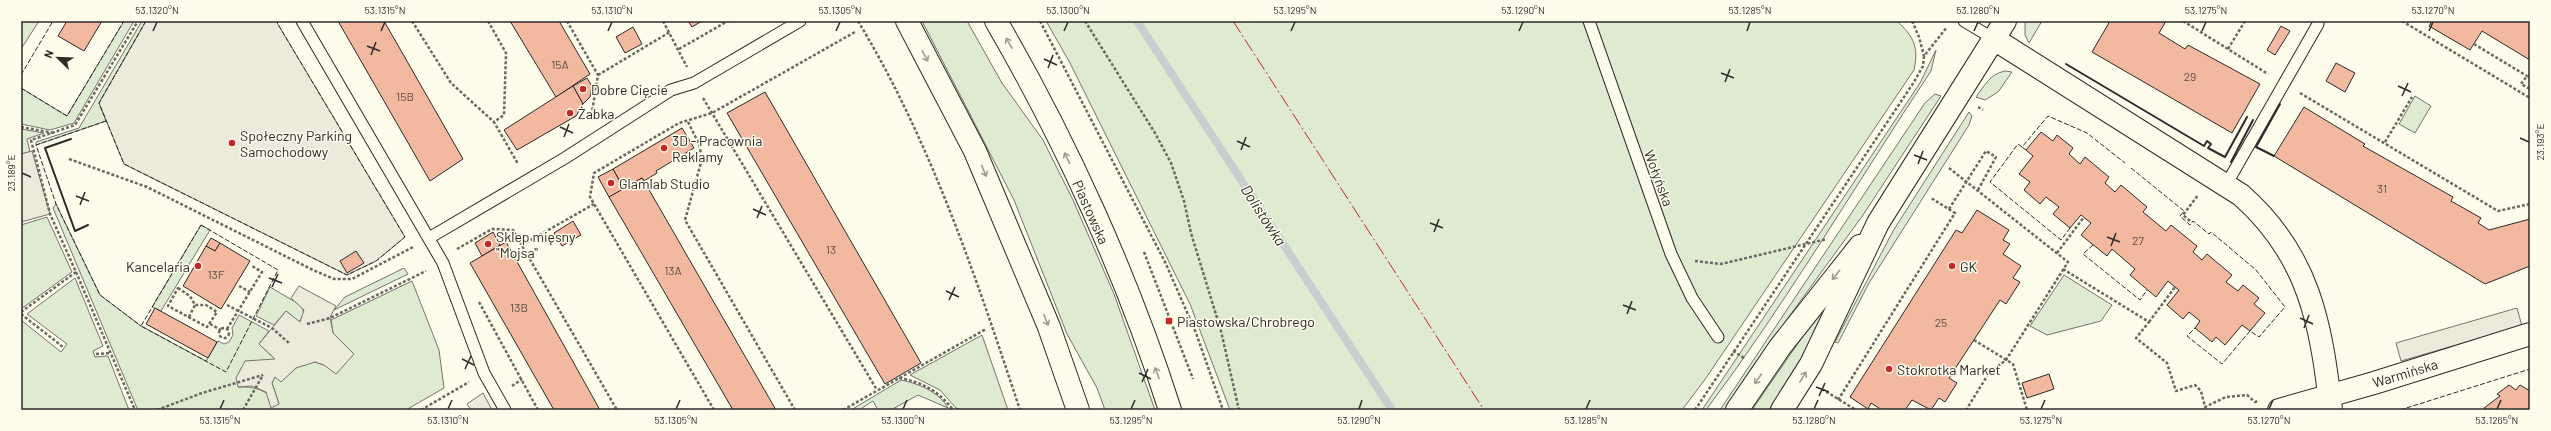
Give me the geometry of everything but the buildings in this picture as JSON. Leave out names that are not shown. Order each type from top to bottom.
[{"type":"street","points":[[907,21],[975,151],[1046,320],[1078,410]]},
{"type":"street","name":"Piastowska","points":[[996,21],[1016,55],[1084,194],[1125,288],[1170,410]]},
{"type":"street","points":[[1737,410],[1784,341],[1878,223],[2005,21]]},
{"type":"street","points":[[1994,39],[2241,195],[2273,226],[2298,265],[2308,291],[2324,354],[2330,403]]},
{"type":"street","points":[[1782,410],[1811,364],[1878,223]]},
{"type":"street","name":"Warmińska","points":[[2270,405],[2330,403],[2530,334]]},
{"type":"lane","points":[[302,21],[443,263],[484,373],[505,410]]},
{"type":"lane","points":[[429,238],[528,180],[671,90],[694,83],[800,21]]},
{"type":"lane","name":"Wołyńska","points":[[1589,21],[1668,244],[1692,298],[1718,336]]},
{"type":"lane","points":[[1964,21],[1994,39]]},
{"type":"lane","points":[[2226,185],[2318,24]]},
{"type":"path","points":[[135,410],[50,214],[31,140],[75,126],[138,21]]},
{"type":"path","points":[[412,21],[451,83],[494,122],[528,180]]},
{"type":"path","points":[[488,21],[506,53],[504,115],[494,122]]},
{"type":"path","points":[[567,21],[598,75],[592,112],[600,135]]},
{"type":"path","points":[[663,21],[679,49],[694,83],[877,390]]},
{"type":"path","points":[[679,49],[728,21]]},
{"type":"path","points":[[858,21],[900,95],[954,221],[1020,410]]},
{"type":"path","points":[[1040,21],[1166,264],[1196,333],[1223,410]]},
{"type":"path","points":[[1085,21],[1155,133],[1171,162],[1184,201],[1191,233],[1220,331],[1239,410]]},
{"type":"path","points":[[1694,410],[1914,82],[1922,66],[1924,56],[1920,37],[1912,21]]},
{"type":"path","points":[[1924,56],[1939,39],[1951,21]]},
{"type":"path","points":[[2182,21],[2498,211],[2530,204]]},
{"type":"path","points":[[2228,49],[2245,21]]},
{"type":"path","points":[[2402,21],[2530,98]]},
{"type":"path","points":[[598,75],[670,32]]},
{"type":"path","points":[[714,410],[590,197],[594,172],[679,123],[688,122],[712,113],[855,32]]},
{"type":"path","points":[[2474,44],[2529,77],[2521,84],[2530,89]]},
{"type":"path","points":[[2385,142],[2412,97]]},
{"type":"path","points":[[688,122],[699,144],[702,159],[685,220],[795,410]]},
{"type":"path","points":[[21,127],[55,133]]},
{"type":"path","points":[[1949,209],[1968,182],[1986,150],[1996,157],[1978,190]]},
{"type":"path","points":[[69,159],[147,187],[313,270],[334,278],[352,279],[380,266],[429,238]]},
{"type":"path","points":[[1949,168],[2068,262],[2006,360],[1989,373],[1966,410]]},
{"type":"path","points":[[2190,221],[2183,215],[2201,192]]},
{"type":"path","points":[[1838,400],[1955,213],[1930,198]]},
{"type":"path","points":[[522,245],[594,204]]},
{"type":"path","points":[[2057,253],[2084,217]]},
{"type":"path","points":[[456,253],[457,248],[492,229],[513,230],[617,410]]},
{"type":"path","points":[[1668,244],[1682,255],[1701,263],[1720,264],[1828,239]]},
{"type":"path","points":[[1144,252],[1193,379]]},
{"type":"path","points":[[210,324],[221,330],[227,329],[262,272],[252,266]]},
{"type":"path","points":[[2063,269],[2149,322]]},
{"type":"path","points":[[63,347],[21,313],[76,272]]},
{"type":"path","points":[[239,286],[250,292]]},
{"type":"path","points":[[2175,287],[2136,338],[2167,363],[2176,391],[2195,386],[2201,391],[2205,407],[2226,397],[2247,395],[2255,402],[2270,405]]},
{"type":"path","points":[[178,288],[190,296],[195,304],[206,305],[217,312],[207,327],[168,306],[178,288]]},
{"type":"path","points":[[188,317],[195,304]]},
{"type":"path","points":[[227,305],[272,328],[290,344]]},
{"type":"path","points":[[221,330],[220,336],[225,338],[229,335],[227,329]]},
{"type":"path","points":[[843,410],[986,329]]},
{"type":"path","points":[[1974,340],[2013,364],[2027,410]]},
{"type":"path","points":[[96,354],[111,352]]},
{"type":"path","points":[[421,410],[484,373]]},
{"type":"path","points":[[157,410],[202,393],[263,375],[243,410]]},
{"type":"path","points":[[899,378],[914,380],[937,392],[953,410]]},
{"type":"path","points":[[1818,387],[1856,410]]},
{"type":"green space","points":[[21,21],[39,21],[21,49]]},
{"type":"green space","points":[[124,21],[134,21],[74,123],[50,130],[21,124],[21,88],[67,116]]},
{"type":"green space","points":[[142,21],[146,21],[99,103],[106,121],[36,145],[36,142],[79,128]]},
{"type":"green space","points":[[922,21],[967,21],[1002,83],[1043,140],[1073,200],[1114,294],[1155,410],[1105,410],[1097,388],[1067,334],[1014,200]]},
{"type":"green space","points":[[1046,21],[1897,21],[1911,37],[1914,43],[1916,55],[1914,70],[1706,378],[1682,410],[1230,410],[1190,304],[1070,63]]},
{"type":"green space","points":[[2025,21],[2042,21],[2029,43],[2025,35]]},
{"type":"green space","points":[[1936,50],[1931,71],[1793,285],[1736,369],[1706,410],[1702,410],[1920,83]]},
{"type":"green space","points":[[2005,71],[2012,72],[1998,92],[1985,100],[1976,97],[1992,77]]},
{"type":"green space","points":[[1935,94],[1941,96],[1863,215],[1753,366],[1724,410],[1720,410],[1925,103]]},
{"type":"green space","points":[[2415,96],[2431,106],[2415,133],[2399,124]]},
{"type":"green space","points":[[1969,112],[1972,116],[1969,125],[1869,283],[1838,343],[1835,342],[1893,231]]},
{"type":"green space","points":[[21,129],[44,133],[27,139],[30,152],[21,154]]},
{"type":"green space","points":[[56,204],[100,295],[141,326],[206,361],[218,341],[224,344],[229,342],[233,335],[232,328],[239,315],[269,331],[259,344],[275,359],[238,387],[251,387],[261,390],[279,404],[272,383],[275,376],[281,381],[296,368],[307,363],[315,362],[324,365],[354,354],[333,333],[331,320],[412,281],[439,350],[444,388],[406,410],[140,410],[137,408],[53,208]]},
{"type":"green space","points":[[47,217],[72,272],[21,309],[21,225]]},
{"type":"green space","points":[[201,225],[210,230],[161,311],[152,307]]},
{"type":"green space","points":[[404,268],[408,274],[334,310],[345,297]]},
{"type":"green space","points":[[2064,275],[2112,305],[2101,321],[2047,335],[2030,326]]},
{"type":"green space","points":[[75,278],[103,346],[93,351],[95,357],[108,356],[129,410],[21,410],[21,320],[61,352],[67,344],[27,314]]},
{"type":"green space","points":[[270,287],[302,306],[304,315],[299,322],[286,311],[274,325],[256,316]]},
{"type":"green space","points":[[1834,291],[1805,352],[1779,396],[1769,410],[1752,410]]},
{"type":"green space","points":[[982,335],[1008,410],[962,410],[956,408],[940,390],[910,375]]},
{"type":"green space","points":[[901,380],[914,383],[928,389],[940,397],[948,408],[918,395],[891,410],[878,410],[873,401],[859,410],[851,410]]},
{"type":"shaded area","name":"Społeczny Parking Samochodowy","points":[[146,21],[276,21],[405,237],[376,261],[347,275],[124,164],[99,103]]},
{"type":"shaded area","points":[[32,151],[50,214],[21,222],[21,154]]},
{"type":"shaded area","points":[[299,286],[336,306],[330,317],[333,333],[354,354],[336,374],[324,365],[315,362],[296,368],[281,382],[275,377],[272,383],[279,404],[271,408],[266,392],[252,386],[238,387],[236,378],[245,361],[275,359],[259,344],[286,311],[300,322],[304,310],[291,298]]},
{"type":"shaded area","points":[[2517,308],[2522,326],[2401,361],[2396,343]]},
{"type":"shaded area","points":[[483,393],[492,410],[471,410],[467,404]]},
{"type":"waterway","name":"Dolistówka","points":[[1137,21],[1392,410]]},
{"type":"fence","points":[[21,75],[53,21]]},
{"type":"fence","points":[[21,88],[67,116],[124,21]]},
{"type":"fence","points":[[146,21],[99,103],[124,164],[347,275],[376,261],[405,237],[276,21]]},
{"type":"fence","points":[[2026,150],[2022,147],[2048,116],[2087,133],[2125,163]]},
{"type":"fence","points":[[106,121],[36,145],[56,204],[100,295],[141,326]]},
{"type":"fence","points":[[2022,147],[2018,144],[1990,182],[2061,240],[2070,228]]},
{"type":"fence","points":[[2131,168],[2184,211],[2180,216],[2190,225],[2193,221],[2209,234],[2211,232],[2256,270],[2285,307],[2259,337],[2250,331],[2222,364],[2187,336],[2195,328]]},
{"type":"fence","points":[[201,225],[278,270],[226,372],[141,326],[201,225]]},
{"type":"fence","points":[[2093,245],[2083,254],[2140,300],[2147,290]]},
{"type":"fence","points":[[2400,410],[2530,369]]},
{"type":"wall","points":[[2066,64],[2204,146],[2207,141],[2211,144],[2208,148],[2225,157],[2247,117]]},
{"type":"wall","points":[[2274,156],[2256,147],[2280,104]]},
{"type":"wall","points":[[2231,162],[2253,120]]},
{"type":"wall","points":[[71,139],[45,148],[75,231],[88,225]]},
{"type":"power","points":[[1233,21],[1484,410]]},
{"type":"place","name":"Dobre Cięcie","points":[[583,89]]},
{"type":"place","name":"Żabka","points":[[570,113]]},
{"type":"place","name":"Społeczny Parking Samochodowy","points":[[232,143]]},
{"type":"place","name":"3D - Pracownia Reklamy","points":[[664,148]]},
{"type":"place","name":"Glamlab Studio","points":[[611,183]]},
{"type":"place","name":"Sklep mięsny \"Mojsa\"","points":[[488,244]]},
{"type":"place","name":"Kancelaria","points":[[198,266]]},
{"type":"place","name":"GK","points":[[1952,266]]},
{"type":"place","name":"Piastowska/Chrobrego","points":[[1169,321]]},
{"type":"place","name":"Stokrotka Market","points":[[1889,369]]}]
